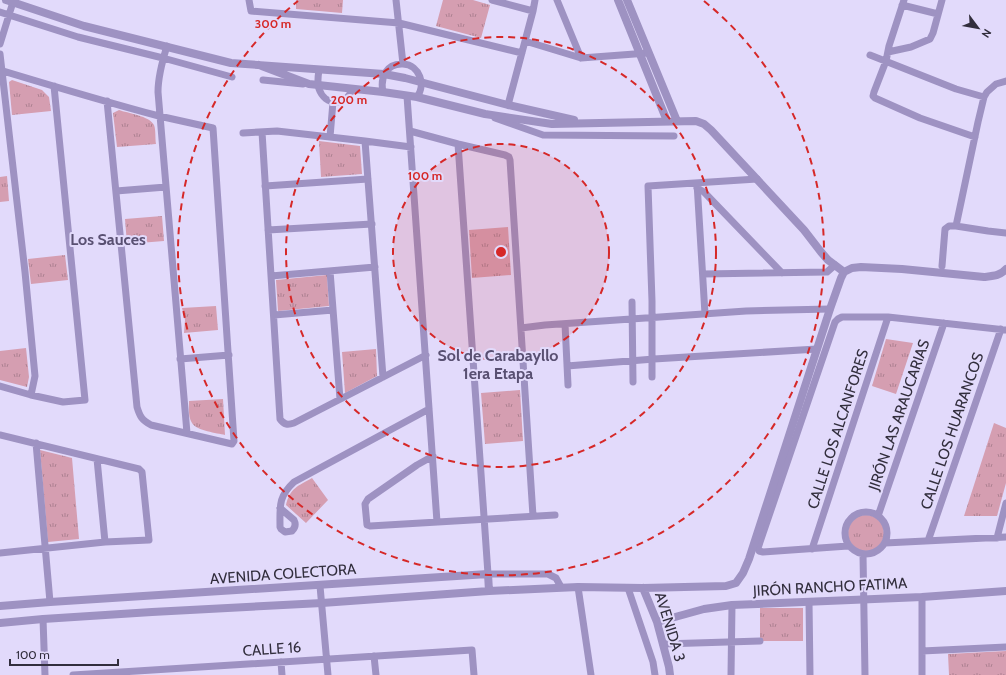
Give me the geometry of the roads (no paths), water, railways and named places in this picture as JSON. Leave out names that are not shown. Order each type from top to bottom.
[{"type":"street","points":[[249,0],[251,11],[399,23],[522,53]]},
{"type":"street","points":[[396,0],[403,64]]},
{"type":"street","points":[[492,0],[533,11]]},
{"type":"street","points":[[508,105],[535,0]]},
{"type":"street","points":[[557,0],[581,58]]},
{"type":"street","points":[[618,0],[667,121]]},
{"type":"street","points":[[627,0],[677,121]]},
{"type":"street","points":[[888,52],[911,47],[930,39],[942,0]]},
{"type":"street","points":[[0,44],[9,14],[9,1],[84,26],[232,63],[384,74],[422,82],[583,123]]},
{"type":"street","points":[[938,14],[903,2],[886,61],[873,96],[920,118],[975,137]]},
{"type":"street","points":[[0,12],[78,37],[232,77]]},
{"type":"street","points":[[525,41],[581,58],[648,53]]},
{"type":"street","points":[[167,46],[158,82],[187,433]]},
{"type":"street","points":[[0,54],[35,376],[31,395]]},
{"type":"street","points":[[870,55],[956,88],[984,97]]},
{"type":"street","points":[[383,92],[381,85],[384,74],[396,64],[403,64],[416,69],[420,75],[422,87],[420,94],[417,97]]},
{"type":"street","points":[[259,65],[308,84]]},
{"type":"street","points":[[1,70],[160,116],[213,128],[229,355],[234,441],[232,444],[151,425],[144,421],[139,415],[136,400],[107,101]]},
{"type":"street","points":[[319,70],[318,85],[324,98],[328,101],[339,102],[344,100],[352,89]]},
{"type":"street","points":[[263,80],[383,92],[417,97],[485,114],[552,124],[696,121],[704,124],[711,130],[804,230],[821,252],[835,266],[844,272]]},
{"type":"street","points":[[956,226],[984,97],[996,84],[1006,81]]},
{"type":"street","points":[[0,386],[63,402],[85,400],[54,86]]},
{"type":"street","points":[[407,96],[437,522]]},
{"type":"street","points":[[330,137],[333,102]]},
{"type":"street","points":[[485,114],[543,135],[674,136]]},
{"type":"street","points":[[243,133],[276,131],[411,147]]},
{"type":"street","points":[[410,131],[505,155],[510,160],[533,516]]},
{"type":"street","points":[[262,132],[280,419],[282,422],[286,425],[294,423],[426,355]]},
{"type":"street","points":[[365,141],[383,377]]},
{"type":"street","points":[[458,144],[489,591]]},
{"type":"street","points":[[266,186],[368,179]]},
{"type":"street","points":[[652,377],[652,318],[648,186],[697,185],[757,179]]},
{"type":"street","points":[[697,185],[782,273]]},
{"type":"street","points":[[697,185],[705,314]]},
{"type":"street","points":[[116,191],[166,187]]},
{"type":"street","points":[[268,230],[372,224]]},
{"type":"street","points":[[942,266],[945,229],[949,226],[988,232],[1006,233]]},
{"type":"street","points":[[702,274],[827,272],[835,266]]},
{"type":"street","points":[[271,276],[375,267]]},
{"type":"street","points":[[567,366],[652,359],[817,349],[841,278],[844,272],[852,268],[902,268],[984,277],[995,276],[1006,269]]},
{"type":"street","points":[[330,271],[340,399]]},
{"type":"street","points":[[632,302],[633,382]]},
{"type":"street","points":[[521,328],[746,311],[830,309]]},
{"type":"street","points":[[274,316],[333,310]]},
{"type":"street","points":[[848,546],[763,552],[759,551],[758,548],[835,322],[842,317],[888,317],[1003,330]]},
{"type":"street","name":"CALLE LOS ALCANFORES","points":[[812,549],[888,317]]},
{"type":"street","name":"JIRÓN LAS ARAUCARIAS","points":[[878,516],[944,323]]},
{"type":"street","points":[[565,324],[568,385]]},
{"type":"street","name":"CALLE LOS HUARANCOS","points":[[928,541],[1003,330]]},
{"type":"street","name":"AVENIDA COLECTORA","points":[[0,623],[159,611],[322,603],[561,587],[643,588],[726,586],[736,583],[743,573],[751,552],[817,349]]},
{"type":"street","points":[[180,359],[229,355]]},
{"type":"street","points":[[280,508],[283,494],[294,482],[429,409]]},
{"type":"street","points":[[0,435],[139,469],[142,472],[149,540],[105,542],[0,553]]},
{"type":"street","points":[[36,443],[50,602]]},
{"type":"street","points":[[433,456],[417,465],[368,499],[365,504],[367,525],[555,515]]},
{"type":"street","points":[[97,458],[105,542]]},
{"type":"street","points":[[997,538],[1006,503]]},
{"type":"street","points":[[862,512],[872,512],[883,521],[887,530],[884,544],[874,553],[863,554],[856,552],[848,546],[846,542],[844,532],[845,527],[853,516],[862,512]]},
{"type":"street","points":[[884,544],[1006,537]]},
{"type":"street","points":[[863,554],[865,675]]},
{"type":"street","name":"AVENIDA COLECTORA","points":[[0,606],[488,574],[548,574],[556,578],[561,587]]},
{"type":"street","points":[[320,586],[328,675]]},
{"type":"street","points":[[578,587],[591,675]]},
{"type":"street","points":[[628,588],[653,662],[655,675]]},
{"type":"street","name":"AVENIDA 3","points":[[643,588],[657,622],[670,675]]},
{"type":"street","name":"JIRÓN RANCHO FATIMA","points":[[657,622],[704,609],[732,605],[1006,592]]},
{"type":"street","points":[[922,597],[922,675]]},
{"type":"street","points":[[809,602],[810,675]]},
{"type":"street","points":[[731,675],[732,605]]},
{"type":"street","points":[[43,619],[45,675]]},
{"type":"street","points":[[663,644],[760,641]]},
{"type":"street","points":[[922,651],[1006,647]]},
{"type":"street","name":"CALLE 16","points":[[73,675],[138,673],[472,650],[474,675]]},
{"type":"street","points":[[374,656],[376,675]]},
{"type":"street","points":[[281,662],[282,675]]},
{"type":"district","name":"Los Sauces","points":[[108,239]]},
{"type":"district","name":"Sol de Carabayllo 1era Etapa","points":[[498,364]]}]
